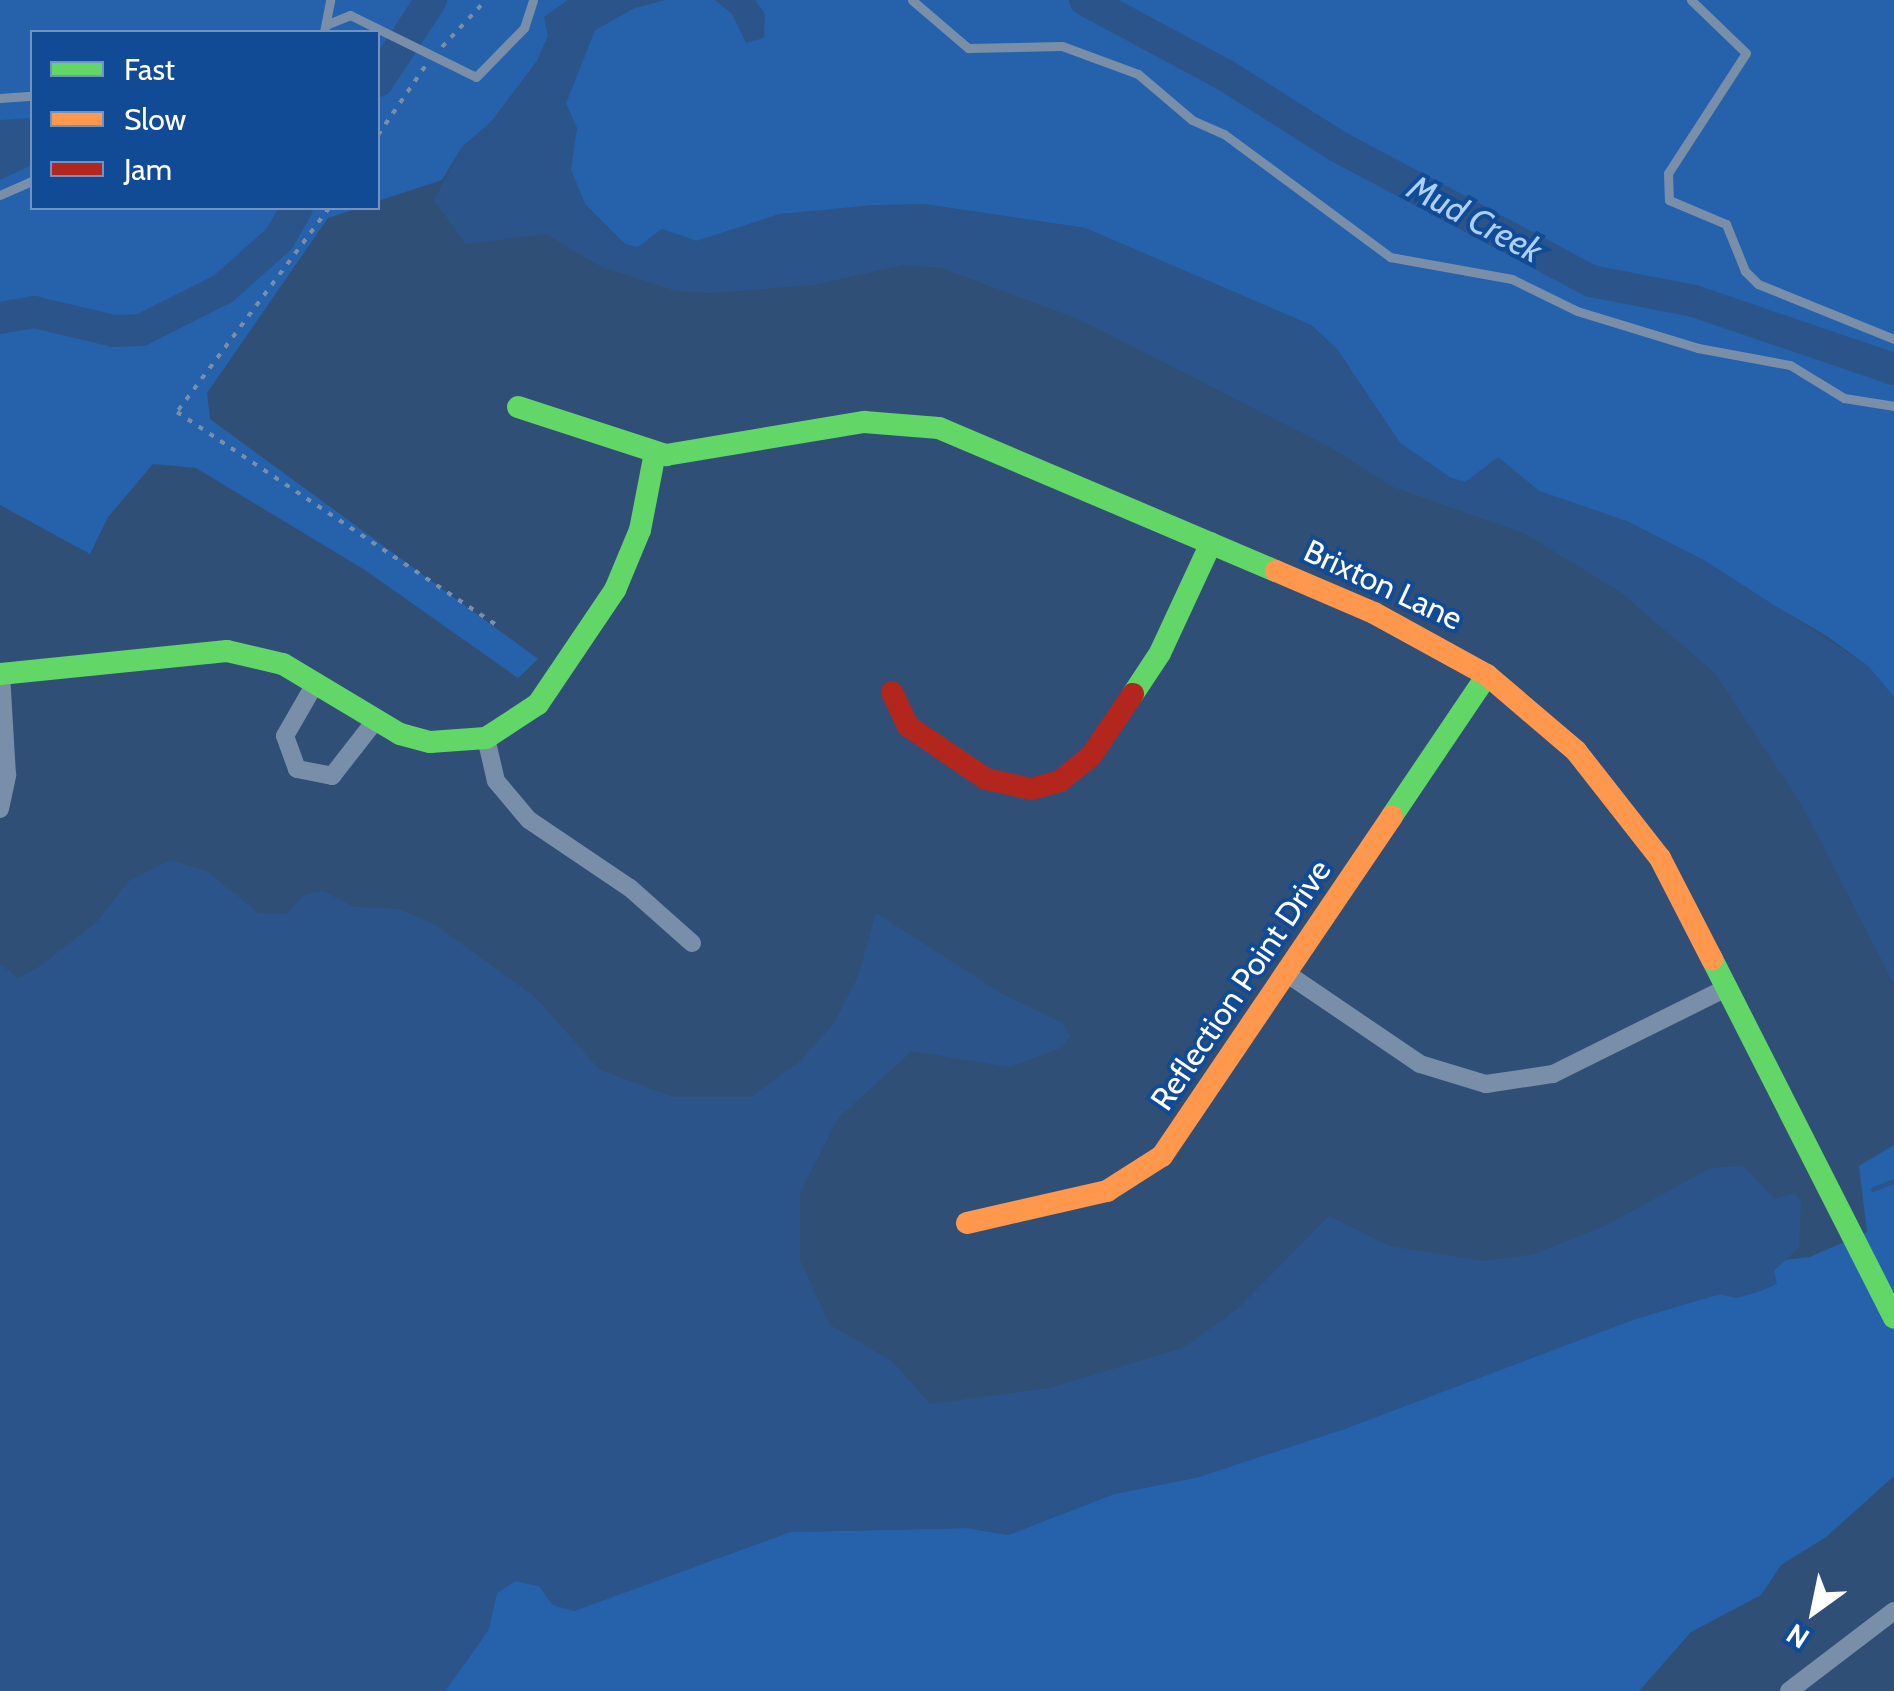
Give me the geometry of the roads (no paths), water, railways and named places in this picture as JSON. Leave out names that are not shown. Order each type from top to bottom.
[{"type":"street","name":"Brixton Lane","points":[[518,407],[655,454],[706,452],[864,422],[912,422],[972,439],[1408,629],[1487,675],[1566,741],[1630,813],[1728,987],[1894,1316]]},
{"type":"street","points":[[0,809],[7,775],[0,674],[228,652],[283,664],[375,721],[430,742],[486,738],[538,704],[615,590],[640,530],[655,454]]},
{"type":"street","points":[[892,692],[908,726],[986,779],[1032,789],[1060,781],[1091,756],[1160,653],[1212,543]]},
{"type":"street","name":"Reflection Point Drive","points":[[967,1223],[1087,1197],[1146,1170],[1182,1132],[1487,675]]},
{"type":"street","points":[[316,682],[285,736],[297,769],[332,776],[375,721]]},
{"type":"street","points":[[486,738],[496,782],[529,820],[630,888],[692,943]]},
{"type":"street","points":[[1289,975],[1420,1064],[1486,1084],[1554,1074],[1728,987]]},
{"type":"street","points":[[1788,1691],[1894,1612]]},
{"type":"lane","points":[[380,34],[476,76],[524,28],[533,0]]},
{"type":"lane","points":[[912,0],[968,48],[1062,46],[1138,74],[1192,120],[1224,134],[1390,257],[1512,279],[1577,312],[1698,348],[1790,365],[1844,398],[1894,406]]},
{"type":"lane","points":[[1692,0],[1746,52],[1668,173],[1669,200],[1726,224],[1745,272],[1758,284],[1894,340]]},
{"type":"lane","points":[[330,1],[342,13],[372,30]]},
{"type":"lane","points":[[326,28],[330,1]]},
{"type":"lane","points":[[326,28],[342,13]]},
{"type":"lane","points":[[0,98],[30,96]]},
{"type":"lane","points":[[0,195],[30,182]]},
{"type":"waterway","name":"Mud Creek","points":[[380,78],[431,0]]},
{"type":"waterway","name":"Mud Creek","points":[[1085,0],[1225,75],[1339,147],[1591,281],[1694,301],[1894,369]]},
{"type":"waterway","name":"Mud Creek","points":[[0,318],[34,312],[114,331],[141,330],[223,289],[279,239],[296,210]]},
{"type":"waterway","points":[[1873,1189],[1894,1181]]}]
